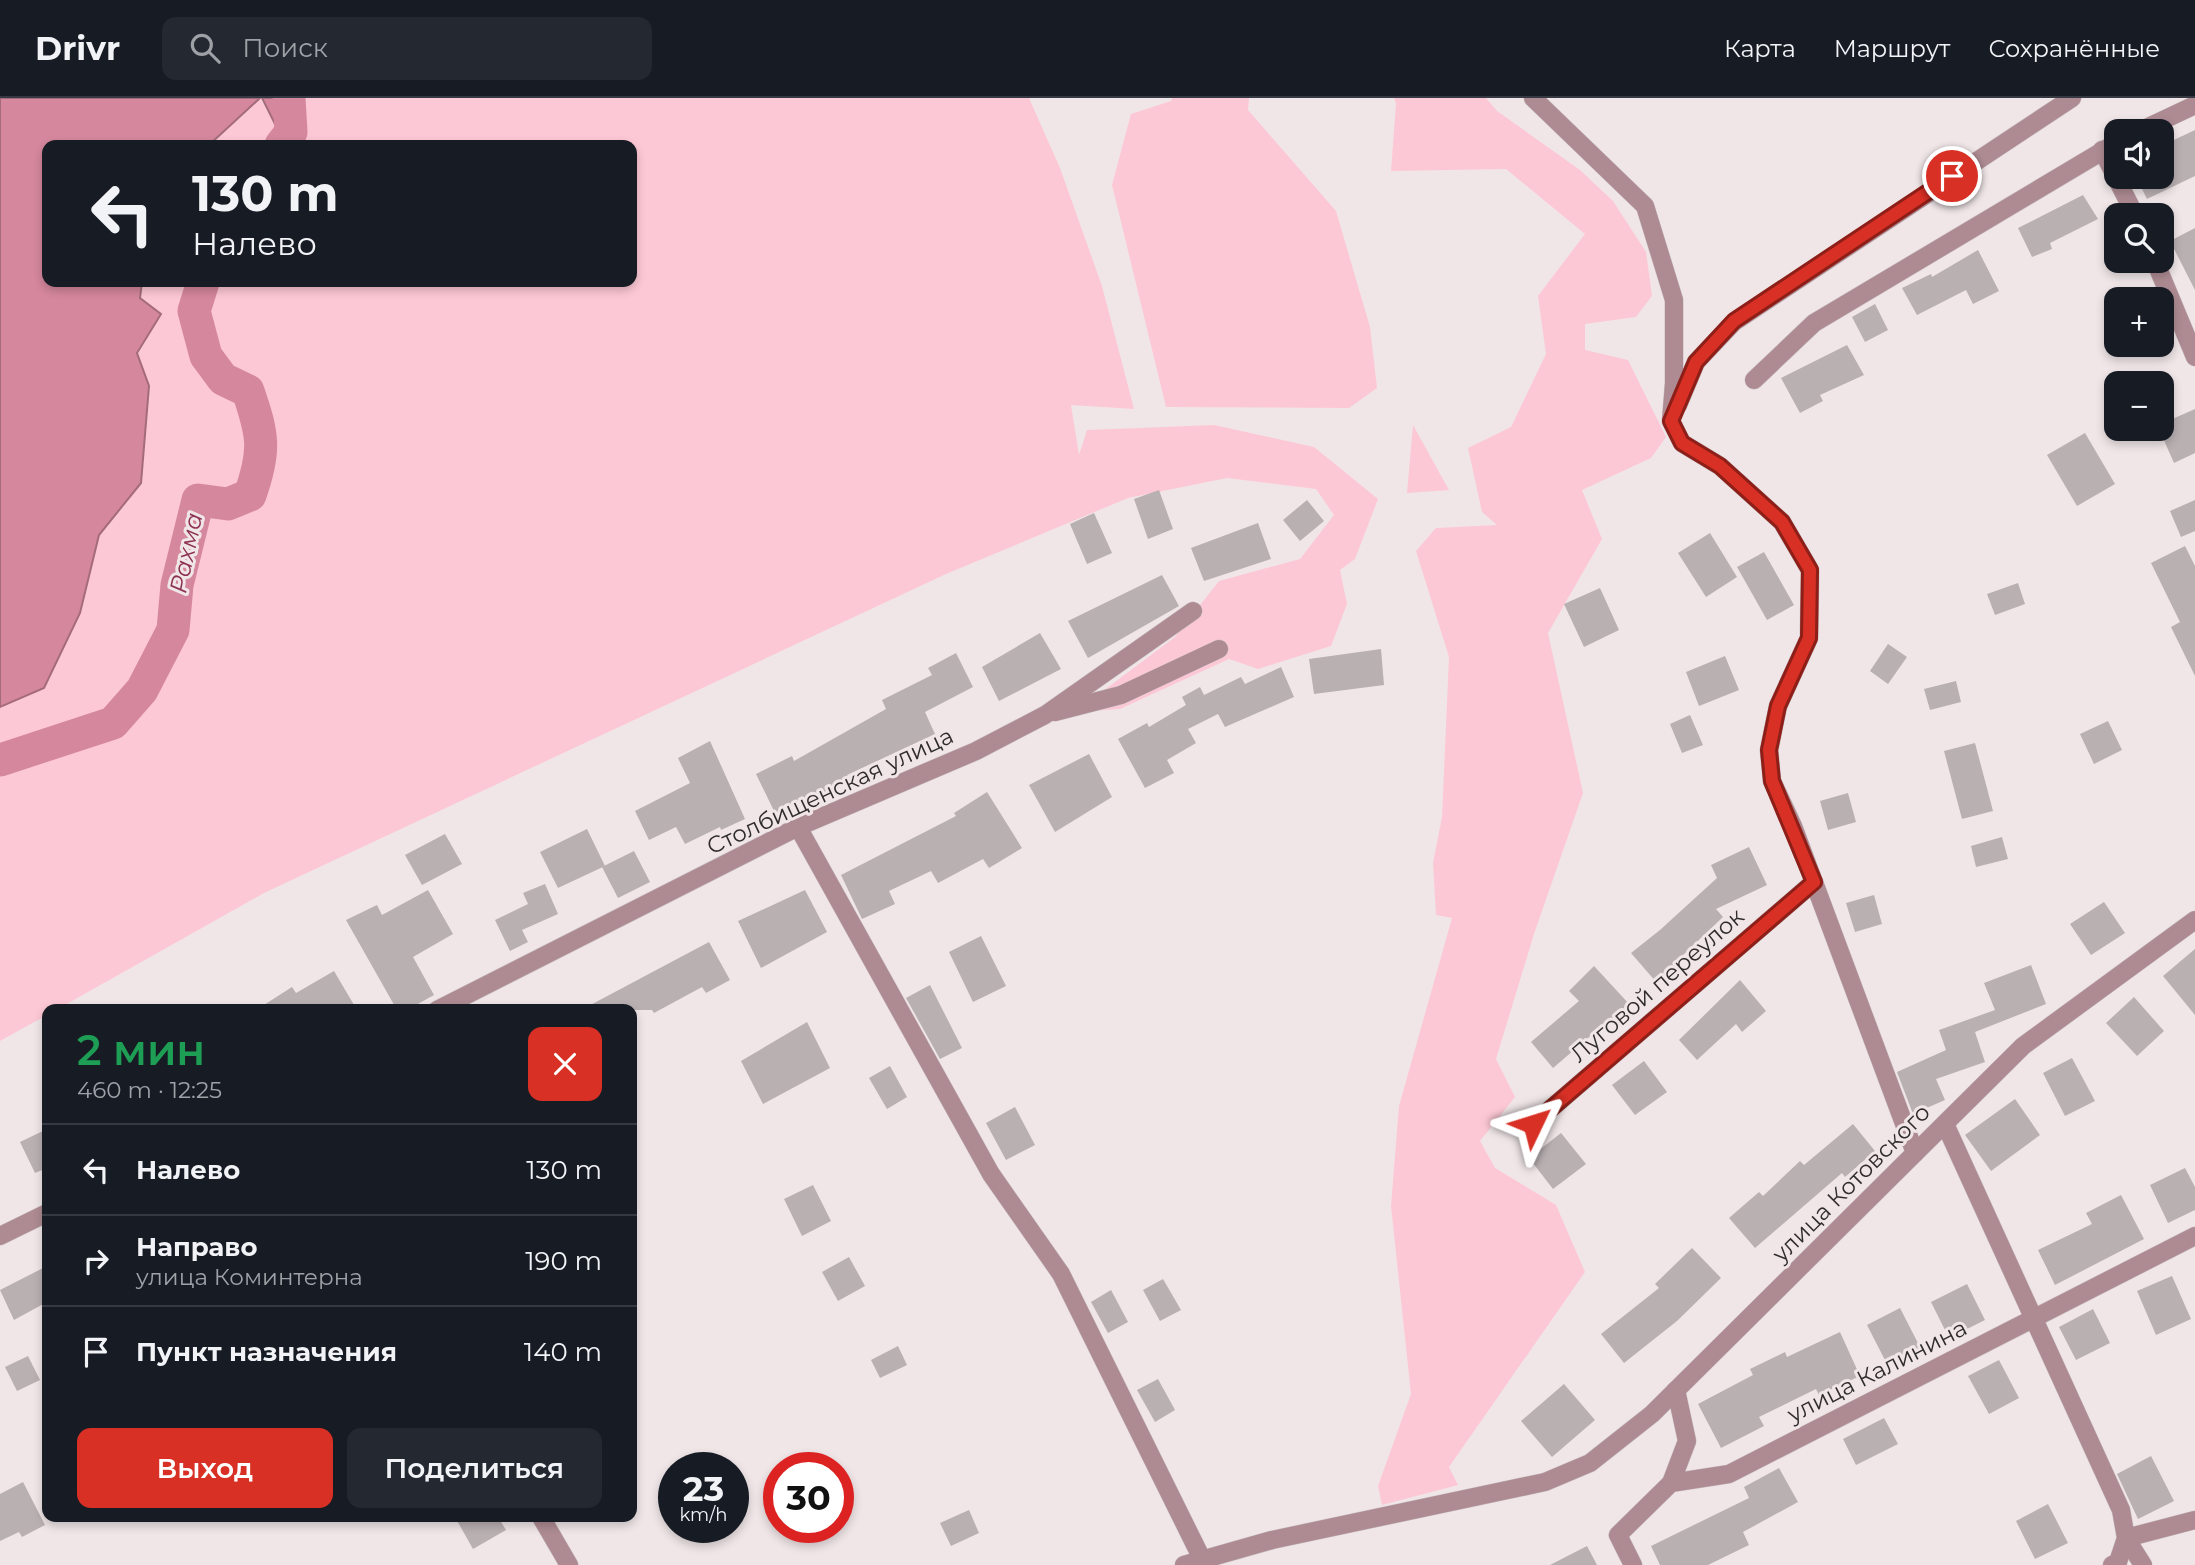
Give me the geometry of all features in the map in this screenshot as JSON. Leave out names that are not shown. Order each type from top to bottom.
[{"type":"street","points":[[1533,98],[1645,206],[1674,300],[1671,421],[1682,443],[1720,466],[1782,522],[1810,570],[1809,638],[1778,706],[1769,750],[1772,781],[1814,882],[1915,1153]]},
{"type":"street","points":[[1671,421],[1696,362],[1734,321],[2072,98]]},
{"type":"street","points":[[2164,119],[2195,104]]},
{"type":"street","points":[[1754,380],[1814,323],[2104,149]]},
{"type":"street","points":[[2160,273],[2195,356]]},
{"type":"street","name":"Столбищенская улица","points":[[449,1004],[798,827],[976,751],[1045,715],[1193,611]]},
{"type":"street","points":[[1045,715],[1121,695],[1219,649]]},
{"type":"street","points":[[798,827],[991,1174],[1061,1274],[1193,1562]]},
{"type":"street","name":"Луговой переулок","points":[[1533,1124],[1814,882]]},
{"type":"street","name":"улица Котовского","points":[[1193,1562],[1272,1540],[1545,1482],[1590,1463],[1652,1414],[2023,1046],[2195,920]]},
{"type":"street","points":[[1944,1124],[2120,1510],[2126,1538],[2143,1565]]},
{"type":"street","points":[[0,1236],[42,1215]]},
{"type":"street","name":"улица Калинина","points":[[1671,1483],[1729,1474],[2195,1236]]},
{"type":"street","points":[[1633,1565],[1618,1535],[1671,1483],[1686,1441],[1676,1390]]},
{"type":"street","points":[[2126,1538],[2195,1520]]},
{"type":"street","points":[[544,1522],[569,1565]]},
{"type":"street","points":[[2115,1563],[2126,1538]]},
{"type":"shaded area","points":[[0,98],[260,98],[214,140],[42,140],[42,287],[141,287],[140,298],[161,314],[137,353],[149,386],[141,483],[99,535],[80,613],[44,688],[0,707]]},
{"type":"shaded area","points":[[260,98],[279,131],[291,98],[1029,98],[1060,168],[1102,286],[1134,409],[1071,405],[1079,455],[1087,430],[1214,425],[1314,447],[1378,499],[1355,559],[1340,570],[1347,604],[1331,646],[1258,669],[1229,659],[1120,709],[1075,712],[1175,637],[1219,581],[1300,559],[1334,515],[1316,489],[1227,478],[1128,498],[946,574],[264,893],[67,1004],[42,1004],[42,1018],[0,1041],[0,707],[44,688],[80,613],[99,535],[141,483],[149,386],[137,353],[161,314],[140,298],[141,287],[637,287],[637,140],[214,140]]},
{"type":"shaded area","points":[[262,98],[291,98],[279,132]]},
{"type":"shaded area","points":[[1172,98],[1249,98],[1248,110],[1336,211],[1370,327],[1377,388],[1349,408],[1166,407],[1112,185],[1131,114],[1171,101]]},
{"type":"shaded area","points":[[1394,98],[1486,98],[1497,111],[1580,170],[1613,201],[1646,252],[1652,296],[1636,317],[1585,324],[1585,350],[1628,360],[1666,437],[1651,458],[1582,490],[1602,539],[1548,633],[1583,793],[1534,934],[1496,1059],[1515,1097],[1480,1141],[1495,1168],[1556,1205],[1585,1272],[1449,1467],[1458,1485],[1382,1505],[1378,1486],[1411,1394],[1391,1206],[1399,1106],[1452,918],[1436,915],[1433,863],[1442,817],[1449,657],[1416,551],[1436,528],[1497,525],[1482,512],[1468,448],[1511,427],[1546,354],[1538,296],[1585,234],[1506,169],[1391,171],[1396,103]]},
{"type":"shaded area","points":[[1413,425],[1449,490],[1407,493]]},
{"type":"building","points":[[2195,130],[2195,176],[2174,186],[2174,140]]},
{"type":"building","points":[[2142,189],[2168,189],[2147,199]]},
{"type":"building","points":[[2083,195],[2098,219],[2050,243],[2052,249],[2032,257],[2018,228]]},
{"type":"building","points":[[2195,228],[2195,290],[2174,249],[2174,239]]},
{"type":"building","points":[[1978,250],[1999,291],[1973,304],[1966,290],[1917,315],[1902,288],[1931,274],[1932,277]]},
{"type":"building","points":[[1875,304],[1888,330],[1865,342],[1852,317]]},
{"type":"building","points":[[1847,345],[1864,375],[1820,395],[1823,401],[1800,413],[1781,378]]},
{"type":"building","points":[[2195,409],[2195,453],[2174,463],[2164,441],[2174,441],[2174,418]]},
{"type":"building","points":[[2085,433],[2115,484],[2077,506],[2047,455]]},
{"type":"building","points":[[1159,490],[1173,529],[1148,539],[1134,499]]},
{"type":"building","points":[[1307,500],[1324,521],[1300,541],[1283,520]]},
{"type":"building","points":[[2195,500],[2195,531],[2181,537],[2170,511]]},
{"type":"building","points":[[1094,513],[1112,553],[1087,564],[1070,524]]},
{"type":"building","points":[[1258,523],[1271,559],[1204,581],[1191,548]]},
{"type":"building","points":[[1710,533],[1737,577],[1706,597],[1678,553]]},
{"type":"building","points":[[2185,546],[2195,566],[2195,676],[2171,627],[2180,622],[2151,563]]},
{"type":"building","points":[[1764,552],[1794,605],[1767,620],[1737,567]]},
{"type":"building","points":[[1162,575],[1179,606],[1088,658],[1068,621]]},
{"type":"building","points":[[2018,583],[2025,604],[1995,615],[1987,594]]},
{"type":"building","points":[[1600,588],[1619,630],[1584,647],[1564,604]]},
{"type":"building","points":[[1040,633],[1061,669],[999,701],[982,667]]},
{"type":"building","points":[[1888,644],[1907,657],[1888,684],[1870,671]]},
{"type":"building","points":[[1381,649],[1384,685],[1314,694],[1309,659]]},
{"type":"building","points":[[956,653],[973,687],[925,712],[935,734],[847,775],[850,780],[822,796],[820,793],[776,815],[756,774],[792,756],[794,761],[886,709],[882,700],[932,675],[928,668]]},
{"type":"building","points":[[1725,656],[1739,690],[1699,706],[1686,672]]},
{"type":"building","points":[[1281,667],[1294,697],[1225,727],[1218,714],[1188,729],[1196,743],[1167,760],[1174,773],[1145,788],[1118,739],[1147,723],[1149,727],[1186,705],[1182,697],[1200,687],[1204,695],[1241,677],[1245,684]]},
{"type":"building","points":[[1956,681],[1961,702],[1930,710],[1924,689]]},
{"type":"building","points":[[1690,715],[1703,745],[1682,753],[1670,724]]},
{"type":"building","points":[[2108,721],[2122,750],[2094,764],[2080,734]]},
{"type":"building","points":[[710,741],[745,819],[721,830],[720,827],[685,844],[676,827],[649,840],[635,811],[690,783],[678,758]]},
{"type":"building","points":[[1975,743],[1993,811],[1962,819],[1944,751]]},
{"type":"building","points":[[1089,754],[1112,797],[1055,832],[1029,785]]},
{"type":"building","points":[[987,792],[1022,848],[989,868],[983,859],[938,883],[931,871],[889,891],[895,904],[862,919],[841,875],[956,816],[954,813]]},
{"type":"building","points":[[1848,793],[1856,822],[1828,830],[1820,801]]},
{"type":"building","points":[[587,829],[605,866],[558,888],[540,852]]},
{"type":"building","points":[[445,834],[462,864],[422,885],[405,855]]},
{"type":"building","points":[[2002,837],[2008,859],[1976,867],[1971,846]]},
{"type":"building","points":[[1749,847],[1767,885],[1716,909],[1723,917],[1682,956],[1685,959],[1657,983],[1631,953],[1717,878],[1711,865]]},
{"type":"building","points":[[634,851],[650,882],[618,898],[602,867]]},
{"type":"building","points":[[545,884],[558,914],[522,930],[528,942],[510,951],[495,920],[528,904],[523,893]]},
{"type":"building","points":[[428,890],[453,934],[413,957],[434,995],[418,1004],[394,1004],[346,920],[377,905],[382,915]]},
{"type":"building","points":[[805,890],[827,932],[761,968],[738,921]]},
{"type":"building","points":[[1874,895],[1882,924],[1855,932],[1846,903]]},
{"type":"building","points":[[2104,902],[2125,933],[2091,955],[2070,924]]},
{"type":"building","points":[[981,936],[1006,986],[973,1002],[949,952]]},
{"type":"building","points":[[709,942],[730,980],[706,993],[702,987],[654,1013],[652,1010],[637,1010],[637,1004],[592,1004]]},
{"type":"building","points":[[2195,949],[2195,1015],[2163,976]]},
{"type":"building","points":[[2031,965],[2046,1004],[1975,1032],[1985,1062],[1936,1079],[1945,1100],[1913,1114],[1897,1072],[1946,1050],[1939,1030],[1995,1010],[1984,983]]},
{"type":"building","points":[[1594,966],[1630,1005],[1605,1029],[1602,1026],[1553,1068],[1531,1042],[1579,1001],[1569,991]]},
{"type":"building","points":[[334,971],[353,1004],[265,1004],[292,987],[296,993]]},
{"type":"building","points":[[1740,980],[1766,1011],[1742,1032],[1736,1024],[1697,1060],[1679,1040]]},
{"type":"building","points":[[930,985],[962,1048],[940,1059],[906,998]]},
{"type":"building","points":[[2134,997],[2164,1031],[2137,1056],[2106,1023]]},
{"type":"building","points":[[807,1022],[830,1068],[763,1104],[741,1061]]},
{"type":"building","points":[[2072,1058],[2095,1101],[2065,1116],[2043,1073]]},
{"type":"building","points":[[1644,1061],[1667,1092],[1635,1115],[1612,1085]]},
{"type":"building","points":[[890,1066],[907,1097],[887,1109],[869,1078]]},
{"type":"building","points":[[2015,1099],[2040,1135],[1991,1171],[1965,1135]]},
{"type":"building","points":[[1015,1107],[1035,1145],[1006,1160],[986,1123]]},
{"type":"building","points":[[1853,1124],[1875,1151],[1845,1177],[1842,1173],[1755,1248],[1729,1218],[1759,1192],[1763,1196],[1800,1161],[1804,1165]]},
{"type":"building","points":[[42,1131],[42,1170],[35,1173],[20,1142]]},
{"type":"building","points":[[1561,1133],[1586,1164],[1553,1189],[1529,1158]]},
{"type":"building","points":[[2185,1168],[2195,1187],[2195,1210],[2168,1223],[2150,1185]]},
{"type":"building","points":[[813,1185],[831,1221],[802,1236],[784,1199]]},
{"type":"building","points":[[2121,1195],[2144,1239],[2055,1285],[2038,1250],[2092,1224],[2086,1213]]},
{"type":"building","points":[[1692,1248],[1721,1278],[1677,1321],[1624,1363],[1601,1334],[1659,1288],[1655,1284]]},
{"type":"building","points":[[849,1257],[865,1286],[838,1301],[822,1272]]},
{"type":"building","points":[[42,1269],[42,1305],[14,1320],[0,1290]]},
{"type":"building","points":[[2172,1276],[2191,1319],[2156,1335],[2137,1291]]},
{"type":"building","points":[[1163,1279],[1181,1310],[1160,1321],[1143,1290]]},
{"type":"building","points":[[1967,1284],[1985,1320],[1949,1338],[1931,1302]]},
{"type":"building","points":[[1111,1290],[1128,1322],[1108,1333],[1091,1302]]},
{"type":"building","points":[[1900,1308],[1922,1351],[1889,1368],[1867,1325]]},
{"type":"building","points":[[2093,1309],[2110,1343],[2076,1360],[2059,1327]]},
{"type":"building","points":[[1840,1332],[1860,1376],[1819,1395],[1816,1389],[1759,1417],[1764,1426],[1721,1448],[1698,1404],[1753,1375],[1750,1369],[1785,1352],[1787,1357]]},
{"type":"building","points":[[898,1346],[907,1365],[880,1378],[871,1360]]},
{"type":"building","points":[[28,1356],[40,1380],[17,1391],[5,1367]]},
{"type":"building","points":[[1999,1360],[2019,1398],[1989,1414],[1968,1376]]},
{"type":"building","points":[[1158,1379],[1175,1410],[1155,1422],[1137,1390]]},
{"type":"building","points":[[1564,1384],[1595,1420],[1552,1457],[1521,1421]]},
{"type":"building","points":[[1884,1418],[1898,1444],[1856,1465],[1843,1439]]},
{"type":"building","points":[[2151,1456],[2174,1501],[2138,1519],[2117,1474]]},
{"type":"building","points":[[1779,1468],[1798,1502],[1743,1532],[1749,1545],[1708,1565],[1660,1565],[1651,1546],[1749,1498],[1744,1487]]},
{"type":"building","points":[[23,1482],[45,1525],[22,1537],[19,1532],[0,1541],[0,1494]]},
{"type":"building","points":[[2048,1504],[2068,1543],[2035,1559],[2016,1521]]},
{"type":"building","points":[[969,1510],[979,1533],[951,1546],[940,1523]]},
{"type":"building","points":[[458,1522],[501,1522],[506,1530],[473,1549]]},
{"type":"building","points":[[1587,1546],[1597,1565],[1550,1565]]},
{"type":"waterway","name":"Рахма","points":[[285,140],[291,132],[289,98]]},
{"type":"waterway","name":"Рахма","points":[[0,760],[113,723],[142,690],[173,630],[177,585],[198,500],[228,504],[250,495],[259,466],[261,443],[257,419],[248,391],[223,379],[206,356],[194,311],[201,287]]},
{"type":"route","points":[[1533,1124],[1814,882],[1772,781],[1769,750],[1778,706],[1809,638],[1810,570],[1782,522],[1720,466],[1682,443],[1671,421],[1696,362],[1734,321],[1952,176]]}]
